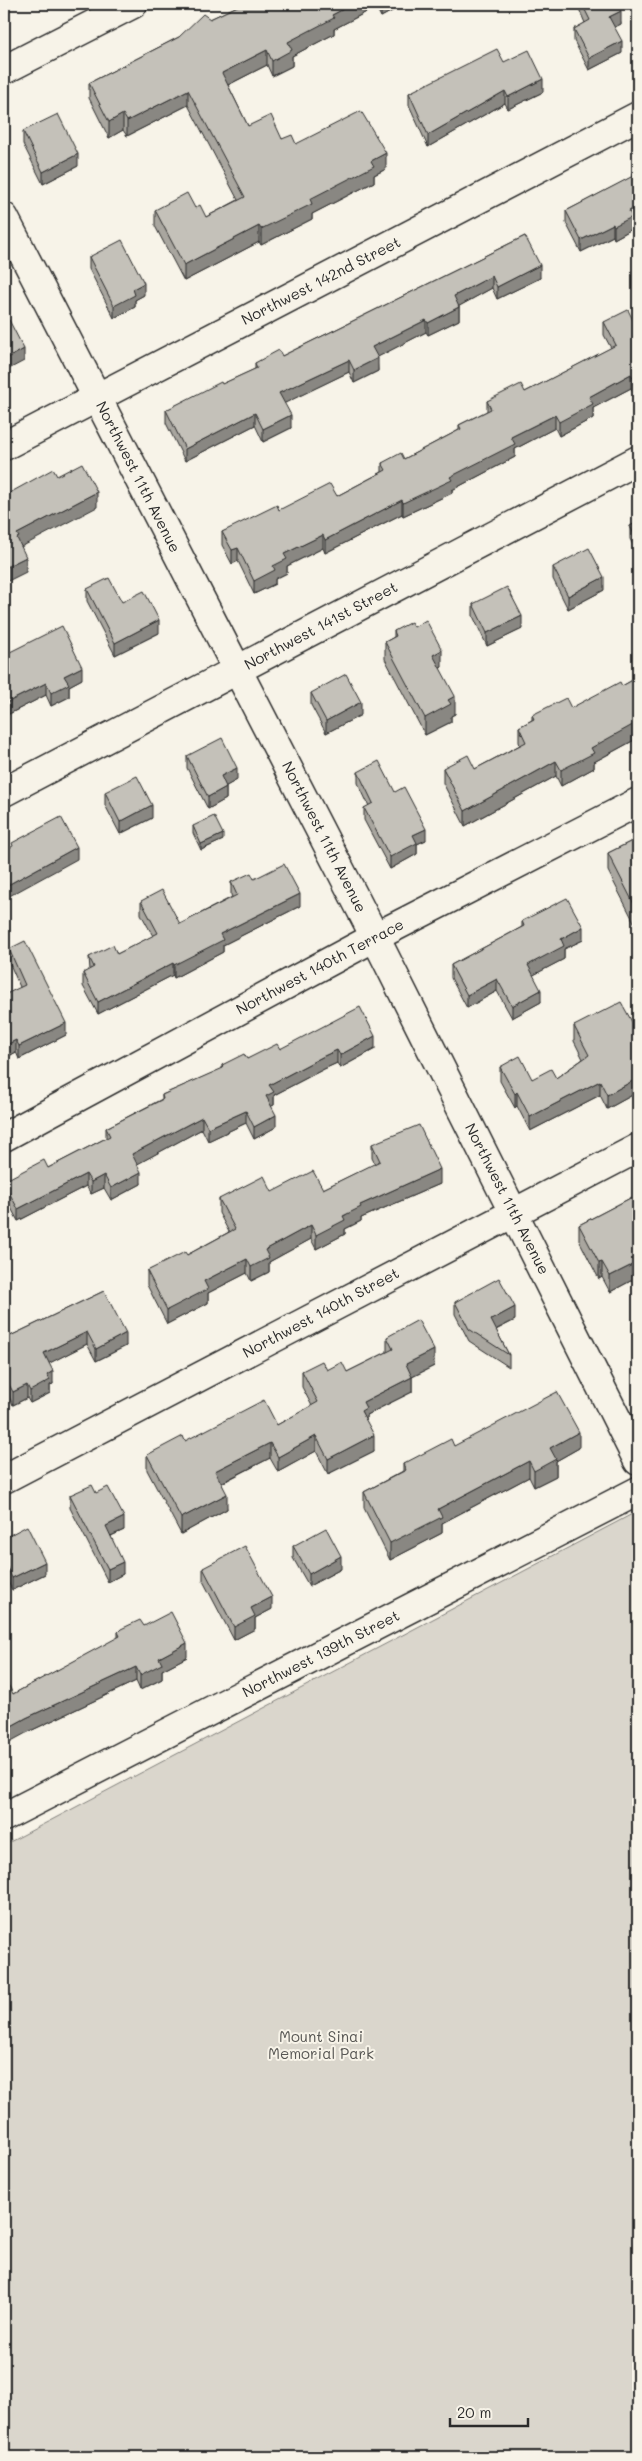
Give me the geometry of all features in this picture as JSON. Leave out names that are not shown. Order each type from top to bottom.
[{"type":"street","points":[[4,70],[133,4]]},
{"type":"street","name":"Northwest 142nd Street","points":[[4,446],[638,116]]},
{"type":"street","name":"Northwest 11th Avenue","points":[[4,217],[375,937],[638,1461]]},
{"type":"street","name":"Northwest 141st Street","points":[[4,792],[638,460]]},
{"type":"street","name":"Northwest 140th Terrace","points":[[4,1137],[375,937],[638,802]]},
{"type":"street","name":"Northwest 140th Street","points":[[4,1479],[638,1148]]},
{"type":"street","name":"Northwest 139th Street","points":[[4,1818],[638,1491]]},
{"type":"green space","name":"Mount Sinai Memorial Park","points":[[638,1511],[638,2457],[4,2457],[4,1845]]},
{"type":"building","points":[[242,4],[353,4],[332,15],[334,18],[288,42],[292,50],[272,61],[267,50],[222,73],[248,126],[271,115],[282,139],[292,135],[296,144],[361,111],[386,153],[371,161],[374,166],[310,199],[312,204],[261,229],[259,226],[184,265],[155,210],[187,193],[195,208],[200,205],[206,217],[245,197],[188,90],[127,121],[123,114],[109,122],[89,83],[179,37],[203,14],[210,19]]},
{"type":"building","points":[[582,4],[617,4],[621,11],[609,17],[622,41],[589,58],[574,29],[590,20]]},
{"type":"building","points":[[497,49],[504,62],[529,50],[543,79],[508,97],[505,91],[428,135],[409,93]]},
{"type":"building","points":[[58,114],[78,154],[43,172],[23,131]]},
{"type":"building","points":[[638,170],[638,206],[629,211],[632,217],[581,240],[566,211],[633,176],[632,173]]},
{"type":"building","points":[[525,236],[540,265],[497,287],[492,276],[454,296],[459,307],[428,323],[426,320],[372,347],[378,358],[354,370],[349,360],[279,393],[291,415],[263,429],[255,413],[185,449],[166,410],[221,382],[222,384],[257,368],[255,363],[279,350],[282,356]]},
{"type":"building","points":[[122,240],[144,283],[133,289],[135,295],[114,306],[89,257]]},
{"type":"building","points":[[628,310],[638,330],[638,382],[636,383],[631,374],[589,397],[593,404],[559,422],[555,415],[511,437],[515,444],[450,477],[452,480],[403,503],[402,500],[325,540],[323,535],[284,554],[287,559],[273,566],[275,570],[254,581],[238,548],[232,550],[222,532],[277,505],[279,510],[330,484],[337,496],[386,470],[382,463],[401,453],[404,459],[461,429],[459,425],[491,409],[487,401],[521,384],[525,392],[616,345],[604,322]]},
{"type":"building","points":[[9,320],[24,349],[6,359],[7,361],[4,363],[4,321]]},
{"type":"building","points":[[82,463],[97,492],[17,534],[26,557],[4,568],[4,496],[53,469],[57,476]]},
{"type":"building","points":[[638,522],[638,542],[630,526]]},
{"type":"building","points":[[589,548],[604,577],[568,596],[553,567]]},
{"type":"building","points":[[109,578],[122,602],[144,591],[159,620],[115,643],[87,589]]},
{"type":"building","points":[[507,587],[522,616],[487,633],[473,604]]},
{"type":"building","points":[[426,620],[442,650],[433,655],[455,696],[448,700],[451,704],[425,718],[385,642],[396,636],[394,631],[411,622],[414,627]]},
{"type":"building","points":[[62,626],[82,667],[64,676],[69,684],[51,693],[46,683],[4,704],[4,655]]},
{"type":"building","points":[[346,674],[361,702],[326,721],[311,693]]},
{"type":"building","points":[[638,677],[638,722],[591,748],[594,753],[561,770],[556,761],[465,811],[443,768],[468,755],[475,769],[526,742],[519,727],[534,719],[532,715],[566,698],[571,708],[620,682],[622,686]]},
{"type":"building","points":[[222,738],[237,768],[221,776],[226,787],[208,797],[187,756]]},
{"type":"building","points":[[379,761],[395,792],[404,787],[426,829],[413,835],[417,843],[390,857],[364,808],[373,803],[358,772]]},
{"type":"building","points":[[137,776],[152,805],[120,822],[105,792]]},
{"type":"building","points":[[214,816],[223,834],[201,844],[193,826]]},
{"type":"building","points":[[61,817],[77,847],[4,887],[4,851],[13,846],[12,843]]},
{"type":"building","points":[[638,838],[638,912],[608,853]]},
{"type":"building","points":[[284,864],[300,894],[220,934],[223,940],[174,965],[173,963],[98,1002],[83,973],[94,967],[89,957],[113,945],[117,954],[158,933],[141,901],[162,890],[180,924],[237,895],[231,882],[251,873],[254,879]]},
{"type":"building","points":[[567,898],[583,927],[561,939],[564,946],[528,965],[541,990],[512,1006],[497,979],[467,995],[451,965],[524,926],[522,921]]},
{"type":"building","points":[[25,941],[66,1023],[19,1046],[16,1040],[4,1046],[4,995],[25,985],[9,949]]},
{"type":"building","points":[[621,1002],[636,1029],[638,1028],[638,1078],[607,1095],[600,1081],[530,1117],[517,1092],[515,1094],[500,1067],[520,1056],[532,1079],[551,1069],[556,1078],[589,1055],[574,1026]]},
{"type":"building","points":[[360,1007],[375,1036],[340,1055],[337,1050],[324,1056],[269,1085],[274,1092],[266,1096],[276,1115],[254,1127],[246,1111],[208,1128],[202,1117],[132,1154],[141,1172],[111,1188],[104,1175],[91,1182],[86,1174],[18,1209],[4,1181],[44,1160],[48,1168],[110,1136],[106,1128],[163,1099],[162,1095],[223,1068],[222,1065],[244,1054],[247,1059],[277,1044],[280,1049]]},
{"type":"building","points":[[419,1125],[440,1169],[360,1205],[361,1207],[343,1216],[345,1220],[316,1235],[311,1225],[265,1250],[269,1258],[251,1267],[247,1259],[204,1281],[208,1289],[167,1310],[147,1271],[185,1252],[187,1255],[235,1229],[219,1199],[264,1176],[272,1192],[313,1171],[323,1189],[380,1161],[372,1144]]},
{"type":"building","points":[[638,1194],[638,1243],[634,1245],[638,1254],[638,1262],[610,1276],[602,1262],[599,1263],[579,1225]]},
{"type":"building","points":[[499,1278],[515,1307],[491,1320],[509,1355],[469,1329],[455,1302]]},
{"type":"building","points":[[104,1291],[126,1333],[96,1349],[87,1332],[44,1353],[53,1371],[47,1375],[50,1380],[30,1391],[27,1385],[13,1392],[4,1375],[4,1339]]},
{"type":"building","points":[[418,1320],[434,1350],[406,1364],[412,1377],[363,1402],[366,1408],[361,1411],[374,1435],[328,1459],[316,1436],[278,1457],[270,1443],[215,1471],[227,1494],[181,1518],[147,1455],[183,1436],[185,1441],[264,1400],[277,1425],[318,1402],[302,1371],[322,1361],[327,1370],[342,1362],[347,1372],[393,1349],[387,1337]]},
{"type":"building","points":[[557,1392],[579,1432],[550,1448],[556,1459],[534,1471],[529,1461],[438,1509],[442,1517],[390,1543],[364,1492],[406,1470],[403,1464],[451,1439],[454,1446]]},
{"type":"building","points":[[92,1485],[96,1493],[108,1487],[124,1517],[106,1526],[123,1562],[108,1569],[70,1495]]},
{"type":"building","points":[[27,1526],[45,1562],[12,1578],[4,1561],[4,1538]]},
{"type":"building","points":[[326,1528],[341,1556],[309,1574],[293,1546]]},
{"type":"building","points":[[245,1546],[272,1597],[251,1608],[255,1616],[234,1627],[203,1568]]},
{"type":"building","points":[[171,1612],[187,1643],[159,1658],[162,1664],[140,1675],[136,1667],[4,1730],[4,1676],[13,1694],[120,1636],[118,1632],[121,1629],[140,1620],[144,1626]]}]
